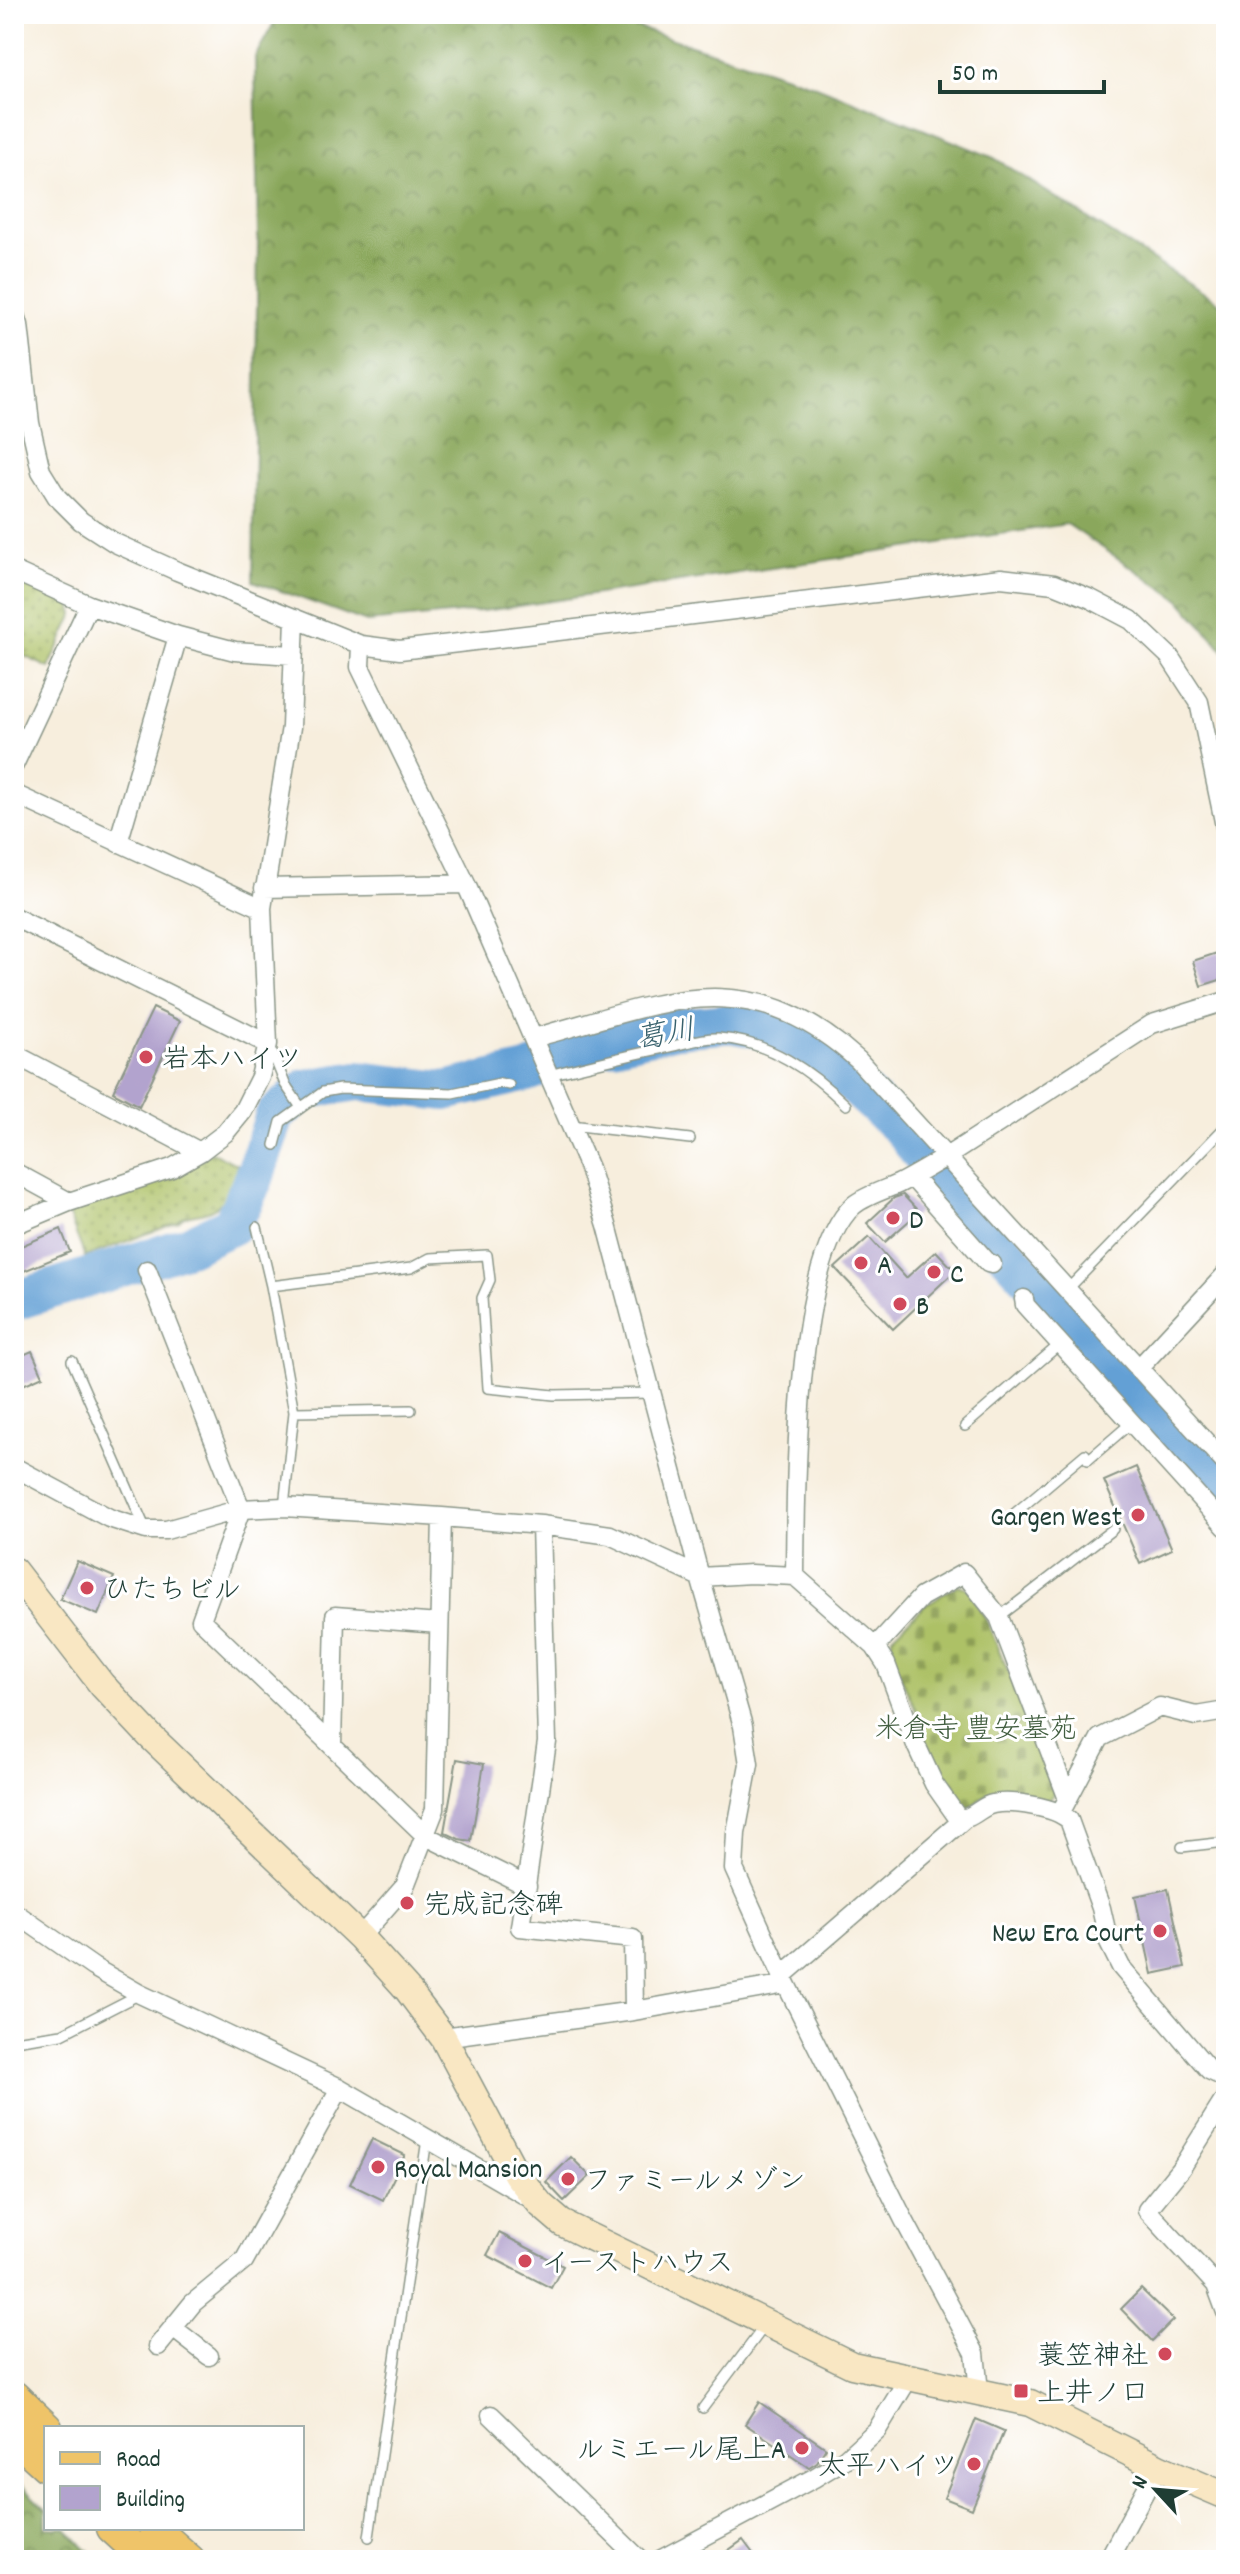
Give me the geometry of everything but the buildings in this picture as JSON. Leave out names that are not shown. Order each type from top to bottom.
[{"type":"main road","points":[[14,2396],[45,2426]]},
{"type":"main road","points":[[14,2437],[44,2464]]},
{"type":"main road","points":[[114,2530],[147,2560]]},
{"type":"main road","points":[[156,2530],[190,2560]]},
{"type":"street","points":[[14,309],[19,325],[30,423],[41,471],[57,497],[81,521],[115,543],[177,571],[361,645],[400,650],[1001,578],[1054,584],[1131,620],[1169,656],[1199,702],[1226,831]]},
{"type":"street","points":[[14,571],[89,605],[178,636],[235,651],[292,655]]},
{"type":"street","points":[[14,765],[89,605]]},
{"type":"street","points":[[14,1225],[69,1202],[172,1168],[200,1152],[225,1133],[243,1111],[260,1077],[268,1044],[262,908],[291,727],[295,618]]},
{"type":"street","points":[[118,843],[178,636]]},
{"type":"street","points":[[361,645],[360,667],[466,884],[589,1168],[607,1225],[700,1577],[743,1726],[749,1764],[736,1833],[734,1869],[784,1980],[904,2220],[975,2353],[979,2391]]},
{"type":"street","points":[[14,794],[262,908]]},
{"type":"street","points":[[264,888],[466,884]]},
{"type":"street","points":[[14,917],[268,1044]]},
{"type":"street","points":[[533,1038],[698,996],[744,999],[817,1026],[858,1060],[1226,1464]]},
{"type":"street","points":[[795,1576],[796,1472],[802,1382],[822,1264],[829,1244],[855,1204],[946,1157],[1152,1024],[1226,1001]]},
{"type":"street","points":[[14,1054],[200,1152]]},
{"type":"street","points":[[14,1172],[69,1202]]},
{"type":"street","points":[[912,1177],[992,1264]]},
{"type":"street","points":[[147,1270],[241,1509],[201,1620],[426,1836],[527,1886]]},
{"type":"street","points":[[1138,1369],[1226,1274]]},
{"type":"street","points":[[1024,1299],[1025,1305],[1226,1527]]},
{"type":"street","points":[[14,1467],[109,1518],[146,1530],[166,1530],[241,1509],[284,1507],[442,1517],[541,1525],[610,1535],[700,1577],[751,1574],[795,1576],[875,1647],[886,1664],[934,1784],[954,1814],[963,1820]]},
{"type":"street","points":[[360,1937],[405,1886],[435,1809],[442,1517]]},
{"type":"street","points":[[541,1525],[547,1742],[520,1927],[633,1939],[634,2011]]},
{"type":"street","points":[[14,1571],[102,1685],[150,1736],[360,1937],[407,1989],[443,2037],[516,2174],[541,2205],[562,2223],[852,2365],[1030,2403],[1158,2467],[1226,2496]]},
{"type":"street","points":[[875,1647],[921,1597],[964,1573],[999,1617],[1101,1908],[1109,1943],[1121,1967],[1209,2070],[1226,2078]]},
{"type":"street","points":[[332,1746],[335,1616],[439,1624]]},
{"type":"street","points":[[1064,1805],[1100,1738],[1160,1707],[1196,1716],[1226,1711]]},
{"type":"street","points":[[443,2037],[634,2011],[784,1980],[963,1820],[991,1804],[1064,1805]]},
{"type":"street","points":[[14,1912],[93,1967],[140,1994],[340,2088],[541,2205]]},
{"type":"street","points":[[158,2346],[193,2303],[244,2261],[340,2088]]},
{"type":"street","points":[[1226,2097],[1182,2167],[1147,2210],[1216,2285],[1226,2312]]},
{"type":"street","points":[[173,2328],[209,2356]]},
{"type":"street","points":[[660,2560],[845,2459],[877,2430],[908,2379]]},
{"type":"street","points":[[491,2415],[640,2560]]},
{"type":"street","points":[[1108,2560],[1158,2467]]},
{"type":"lane","points":[[548,1073],[714,1038],[745,1042],[786,1058],[817,1078],[846,1105]]},
{"type":"lane","points":[[268,1044],[285,1084],[300,1106]]},
{"type":"lane","points":[[275,1145],[281,1122],[323,1092],[340,1089],[452,1093],[500,1083],[509,1085]]},
{"type":"lane","points":[[571,1125],[690,1139]]},
{"type":"lane","points":[[1067,1290],[1226,1126]]},
{"type":"lane","points":[[257,1227],[294,1412],[284,1507]]},
{"type":"lane","points":[[271,1286],[411,1268],[430,1258],[487,1255],[490,1280],[482,1298],[488,1388],[554,1395],[651,1393]]},
{"type":"lane","points":[[965,1426],[1060,1344]]},
{"type":"lane","points":[[72,1361],[146,1530]]},
{"type":"lane","points":[[294,1412],[411,1410]]},
{"type":"lane","points":[[1015,1513],[1085,1454],[1088,1460],[1131,1423]]},
{"type":"lane","points":[[999,1617],[1113,1529]]},
{"type":"lane","points":[[1182,1847],[1226,1842]]},
{"type":"lane","points":[[14,2041],[62,2034],[140,1994]]},
{"type":"lane","points":[[369,2537],[427,2139]]},
{"type":"lane","points":[[703,2408],[767,2324]]},
{"type":"green space","points":[[279,14],[596,14],[814,85],[994,158],[1226,307],[1226,653],[1180,600],[1067,524],[491,610],[367,622],[253,581],[258,239],[255,57]]},
{"type":"green space","points":[[14,579],[70,602],[74,614],[49,668],[14,651]]},
{"type":"green space","points":[[212,1152],[238,1165],[227,1196],[216,1207],[85,1257],[68,1213],[185,1170]]},
{"type":"green space","name":"米倉寺 豊安墓苑","points":[[958,1585],[968,1588],[988,1624],[1055,1782],[1053,1795],[1047,1801],[989,1793],[968,1808],[961,1805],[927,1746],[914,1706],[890,1653],[892,1637],[925,1605]]},
{"type":"green space","points":[[14,2478],[44,2507],[44,2530],[67,2530],[98,2560],[14,2560]]},
{"type":"waterway","name":"葛川","points":[[14,1301],[188,1246],[232,1225],[254,1178],[275,1115],[306,1089],[358,1081],[445,1091],[527,1072],[587,1049],[676,1028],[731,1023],[773,1031],[799,1043],[847,1079],[902,1129],[952,1194],[1226,1491]]},
{"type":"place","name":"岩本ハイツ","points":[[146,1057]]},
{"type":"place","name":"D","points":[[893,1218]]},
{"type":"place","name":"A","points":[[861,1263]]},
{"type":"place","name":"C","points":[[934,1272]]},
{"type":"place","name":"B","points":[[900,1304]]},
{"type":"place","name":"Gargen West","points":[[1138,1515]]},
{"type":"place","name":"ひたちビル","points":[[87,1588]]},
{"type":"place","name":"完成記念碑","points":[[407,1903]]},
{"type":"place","name":"New Era Court","points":[[1160,1931]]},
{"type":"place","name":"Royal Mansion","points":[[378,2167]]},
{"type":"place","name":"ファミールメゾン","points":[[568,2179]]},
{"type":"place","name":"イーストハウス","points":[[525,2261]]},
{"type":"place","name":"蓑笠神社","points":[[1165,2354]]},
{"type":"place","name":"上井ノ口","points":[[1021,2391]]},
{"type":"place","name":"ルミエール尾上A","points":[[802,2448]]},
{"type":"place","name":"太平ハイツ","points":[[974,2464]]}]
